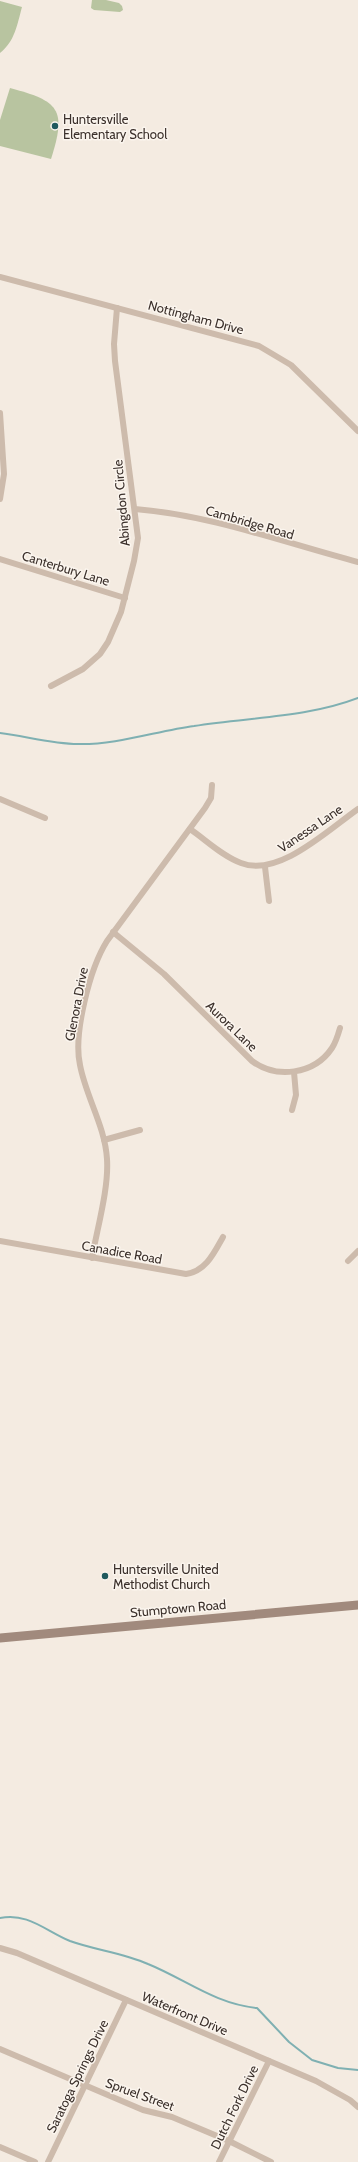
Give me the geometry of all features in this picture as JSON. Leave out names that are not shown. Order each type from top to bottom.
[{"type":"street","name":"Nottingham Drive","points":[[0,277],[259,346],[284,360],[296,369],[358,432]]},
{"type":"street","name":"Abingdon Circle","points":[[51,686],[83,669],[100,654],[114,629],[125,598],[137,549],[135,509],[115,361],[114,344],[117,308]]},
{"type":"street","points":[[0,418],[4,474],[0,499]]},
{"type":"street","name":"Cambridge Road","points":[[135,509],[162,511],[196,518],[358,562]]},
{"type":"street","name":"Canterbury Lane","points":[[0,559],[125,598]]},
{"type":"street","name":"Glenora Drive","points":[[92,1258],[107,1168],[104,1140],[80,1066],[80,1031],[91,976],[100,952],[113,932],[190,829],[211,798],[212,785]]},
{"type":"street","points":[[0,799],[45,818]]},
{"type":"street","name":"Vanessa Lane","points":[[190,829],[240,863],[265,867],[283,861],[296,854],[358,809]]},
{"type":"street","points":[[265,867],[269,901]]},
{"type":"street","name":"Aurora Lane","points":[[113,932],[164,974],[252,1061],[271,1071],[294,1072],[315,1064],[326,1055],[335,1044],[340,1028]]},
{"type":"street","points":[[292,1110],[296,1095],[294,1072]]},
{"type":"street","points":[[104,1140],[140,1130]]},
{"type":"street","name":"Canadice Road","points":[[0,1242],[186,1274],[192,1273],[210,1260],[223,1238]]},
{"type":"street","points":[[348,1261],[358,1251]]},
{"type":"street","name":"Stumptown Road","points":[[0,1638],[358,1605]]},
{"type":"street","name":"Waterfront Drive","points":[[0,1948],[17,1953],[316,2081],[350,2100],[358,2107]]},
{"type":"street","name":"Saratoga Springs Drive","points":[[48,2162],[126,2000]]},
{"type":"street","name":"Spruel Street","points":[[0,2049],[143,2110],[172,2117],[229,2141],[272,2162]]},
{"type":"street","name":"Dutch Fork Drive","points":[[219,2162],[269,2061]]},
{"type":"street","points":[[0,2147],[35,2162]]},
{"type":"green space","points":[[92,0],[106,0],[119,3],[123,10],[120,12],[94,10],[91,8]]},
{"type":"green space","points":[[0,1],[22,7],[12,38],[0,53]]},
{"type":"green space","points":[[10,88],[39,98],[49,103],[55,110],[58,118],[58,129],[51,159],[0,146],[0,120]]},
{"type":"waterway","points":[[0,733],[68,744],[92,744],[122,740],[180,728],[318,710],[358,698]]},
{"type":"waterway","points":[[0,1918],[10,1917],[28,1920],[70,1941],[129,1957],[148,1964],[227,2002],[257,2008],[289,2042],[312,2060],[338,2068],[358,2070]]},
{"type":"place","name":"Huntersville Elementary School","points":[[55,126]]},
{"type":"place","name":"Huntersville United Methodist Church","points":[[105,1576]]}]
